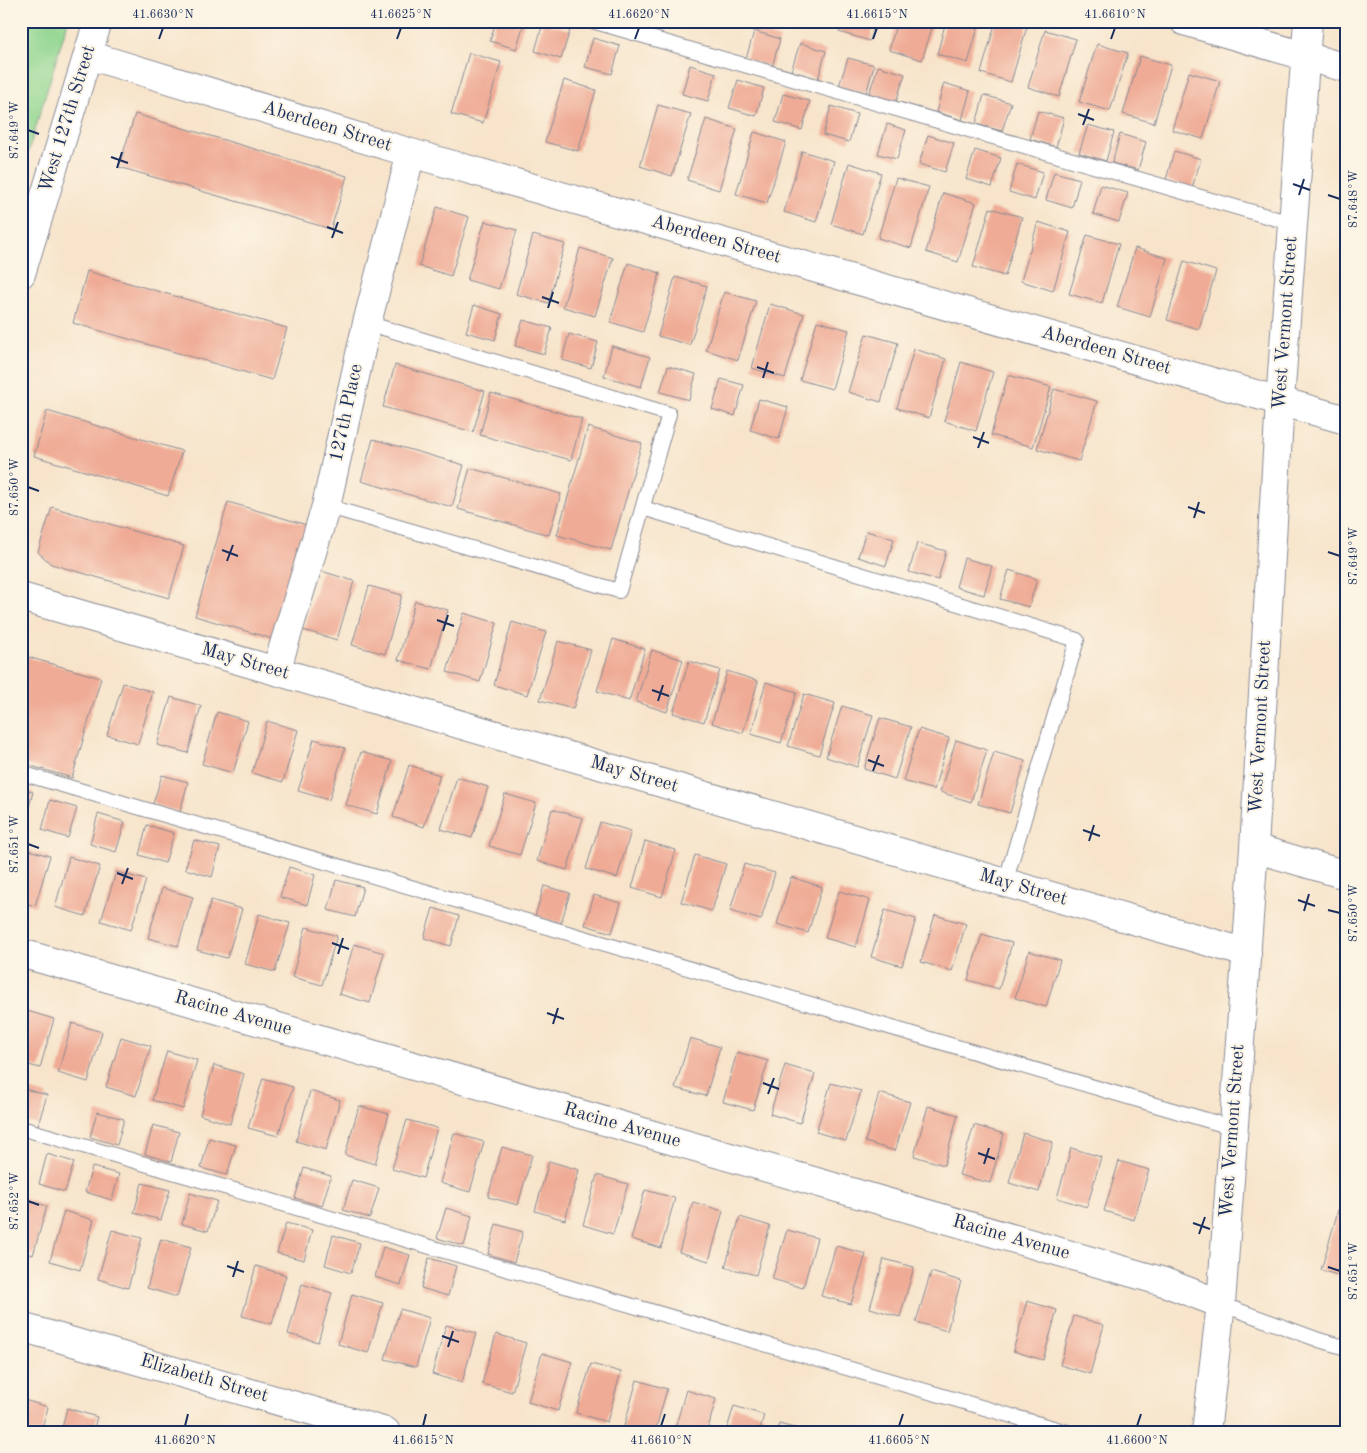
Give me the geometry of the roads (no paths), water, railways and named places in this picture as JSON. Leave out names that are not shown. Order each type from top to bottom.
[{"type":"street","name":"West 127th Street","points":[[21,274],[98,21]]},
{"type":"street","points":[[1184,21],[1346,68]]},
{"type":"street","name":"West Vermont Street","points":[[1206,1432],[1221,1304],[1247,953],[1280,401],[1308,21]]},
{"type":"street","name":"Aberdeen Street","points":[[88,55],[411,152],[1346,420]]},
{"type":"street","name":"127th Place","points":[[276,671],[326,506],[366,323],[411,152]]},
{"type":"street","name":"May Street","points":[[21,597],[1247,953]]},
{"type":"street","points":[[1254,848],[1346,875]]},
{"type":"street","name":"Racine Avenue","points":[[21,953],[1164,1282],[1221,1304]]},
{"type":"street","name":"Elizabeth Street","points":[[21,1327],[386,1432]]},
{"type":"lane","points":[[592,21],[1294,224]]},
{"type":"lane","points":[[326,506],[619,591],[668,414],[366,323]]},
{"type":"lane","points":[[643,508],[1077,640],[1005,883]]},
{"type":"lane","points":[[21,774],[1234,1128]]},
{"type":"lane","points":[[21,1128],[1067,1432]]},
{"type":"lane","points":[[1221,1304],[1346,1348]]}]
